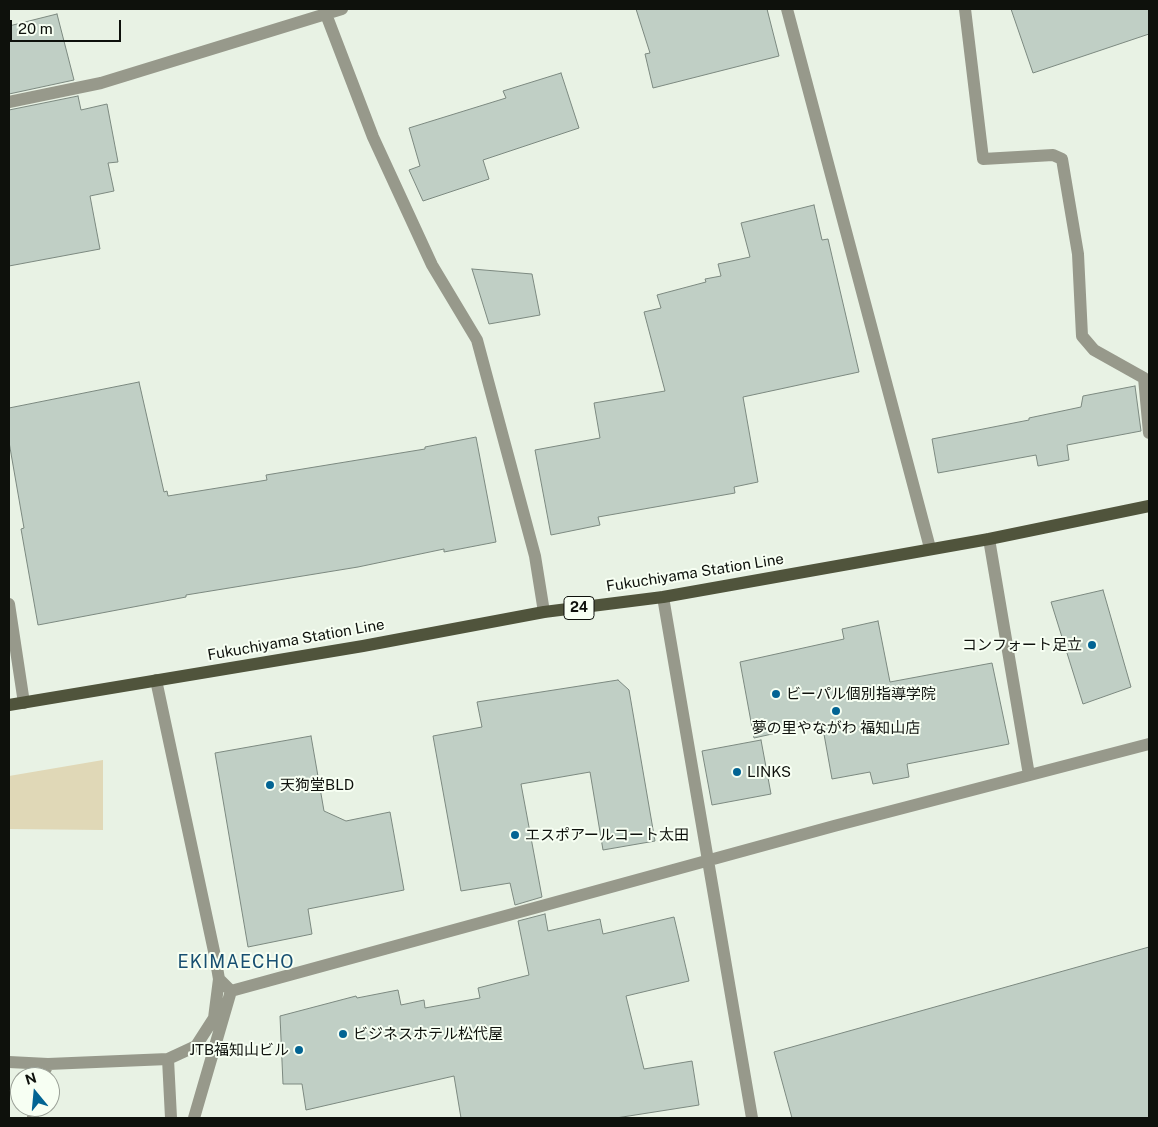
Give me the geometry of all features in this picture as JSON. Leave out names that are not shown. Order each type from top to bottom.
[{"type":"main road","name":"Fukuchiyama Station Line","points":[[9,705],[363,646],[544,612],[663,597],[989,539],[1149,506]]},
{"type":"street","points":[[9,102],[101,84],[324,12],[342,9]]},
{"type":"street","points":[[787,9],[930,548]]},
{"type":"street","points":[[965,9],[983,158],[1053,155],[1062,159],[1078,254],[1082,336],[1094,350],[1144,378],[1149,433]]},
{"type":"street","points":[[324,12],[373,137],[432,266],[477,340],[535,556],[544,612]]},
{"type":"street","points":[[989,539],[1029,775]]},
{"type":"street","points":[[663,597],[752,1118]]},
{"type":"street","points":[[9,604],[24,703]]},
{"type":"street","points":[[9,1062],[48,1064],[168,1058],[196,1046],[214,1018],[219,979],[156,680]]},
{"type":"street","points":[[231,990],[1149,744]]},
{"type":"street","points":[[219,979],[231,990]]},
{"type":"street","points":[[194,1118],[231,990]]},
{"type":"street","points":[[168,1058],[171,1118]]},
{"type":"shaded area","points":[[103,760],[103,830],[9,829],[9,776]]},
{"type":"building","points":[[636,9],[767,9],[779,56],[653,88],[645,54],[650,53]]},
{"type":"building","points":[[1011,9],[1149,9],[1149,34],[1033,73]]},
{"type":"building","points":[[57,14],[74,80],[9,94],[9,26]]},
{"type":"building","points":[[561,73],[579,128],[483,160],[489,179],[423,201],[409,170],[420,166],[409,128],[506,98],[503,91]]},
{"type":"building","points":[[78,96],[81,110],[107,104],[118,162],[108,163],[114,191],[90,196],[100,249],[9,266],[9,110]]},
{"type":"building","points":[[814,205],[822,240],[828,239],[859,372],[743,397],[758,482],[734,487],[735,493],[598,517],[600,525],[551,535],[535,450],[600,438],[594,403],[665,391],[644,312],[661,308],[657,295],[706,282],[705,279],[721,276],[718,264],[750,257],[741,223]]},
{"type":"building","points":[[472,269],[532,274],[540,315],[489,324]]},
{"type":"building","points":[[139,382],[164,492],[167,491],[168,496],[267,480],[266,475],[425,449],[425,447],[476,437],[496,542],[444,552],[444,549],[358,567],[186,595],[186,597],[38,625],[21,529],[24,528],[9,442],[9,408]]},
{"type":"building","points":[[1135,386],[1141,431],[1067,445],[1069,460],[1038,466],[1036,455],[938,473],[932,439],[1029,420],[1029,418],[1081,407],[1083,396]]},
{"type":"building","name":"コンフォート足立","points":[[1103,590],[1131,687],[1083,704],[1051,602]]},
{"type":"building","points":[[878,621],[890,682],[992,663],[1009,744],[907,764],[909,777],[873,784],[870,772],[832,779],[822,723],[754,738],[740,662],[844,639],[842,629]]},
{"type":"building","points":[[618,680],[629,690],[655,841],[603,850],[590,772],[521,784],[542,897],[515,905],[510,883],[461,891],[433,736],[482,727],[477,702]]},
{"type":"building","points":[[311,736],[324,811],[346,821],[390,812],[404,890],[308,909],[312,934],[248,947],[215,753]]},
{"type":"building","name":"LINKS","points":[[761,740],[771,794],[712,805],[702,751]]},
{"type":"building","points":[[545,914],[548,931],[600,919],[603,934],[674,917],[689,981],[626,996],[644,1069],[692,1061],[699,1105],[616,1118],[461,1118],[454,1076],[306,1110],[302,1084],[283,1084],[280,1016],[356,996],[357,998],[398,990],[401,1005],[424,1000],[425,1008],[480,998],[478,988],[529,975],[518,921]]},
{"type":"building","points":[[1149,947],[1149,1118],[792,1118],[774,1052]]},
{"type":"place","name":"コンフォート足立","points":[[1092,645]]},
{"type":"place","name":"ビーパル個別指導学院","points":[[776,694]]},
{"type":"place","name":"夢の里やながわ 福知山店","points":[[836,711]]},
{"type":"place","name":"LINKS","points":[[737,772]]},
{"type":"place","name":"天狗堂BLD","points":[[270,785]]},
{"type":"place","name":"エスポアールコート太田","points":[[515,835]]},
{"type":"place","name":"ビジネスホテル松代屋","points":[[343,1034]]},
{"type":"place","name":"JTB福知山ビル","points":[[299,1050]]},
{"type":"district","name":"EKIMAECHO","points":[[236,962]]}]
